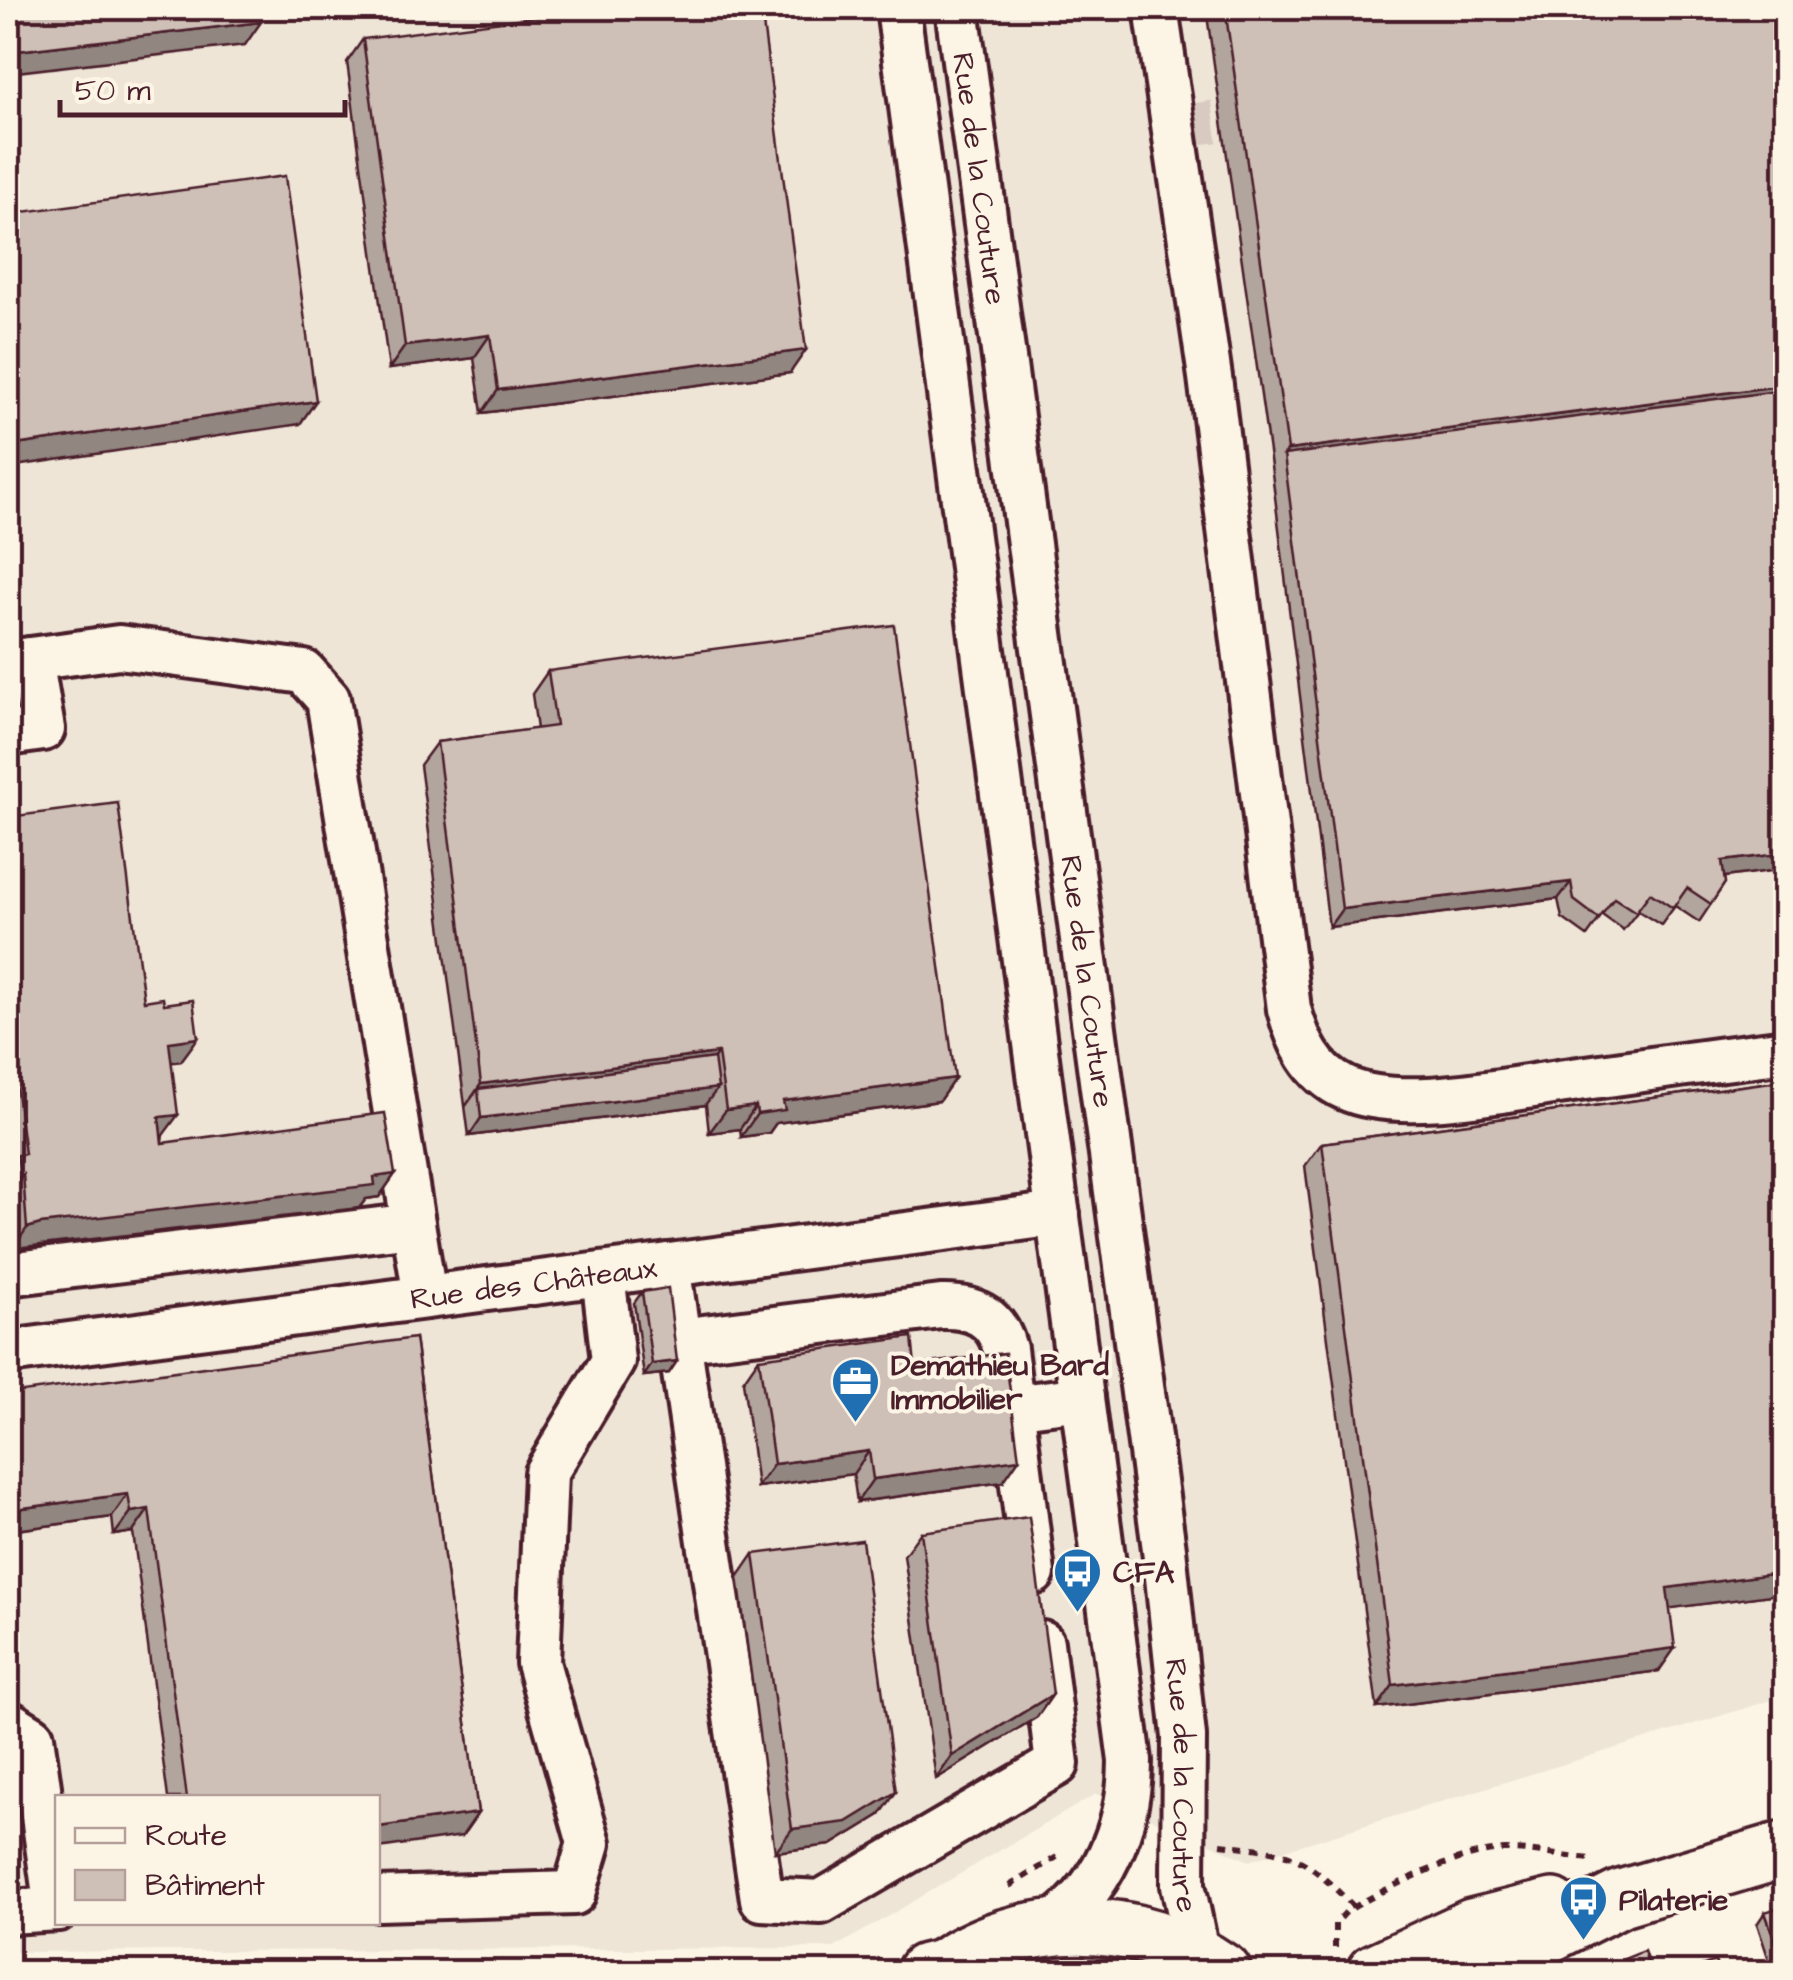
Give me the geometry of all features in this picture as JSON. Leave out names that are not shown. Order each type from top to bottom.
[{"type":"main road","points":[[1375,1972],[1488,1922],[1535,1910],[1620,1898],[1786,1849]]},
{"type":"main road","points":[[1473,1972],[1620,1898]]},
{"type":"main road","points":[[935,1971],[992,1942],[1046,1928],[1085,1926],[1124,1930],[1162,1940],[1211,1964]]},
{"type":"street","name":"Rue de la Couture","points":[[898,8],[1130,1779],[1113,1850],[1079,1898],[1046,1928]]},
{"type":"street","name":"Rue de la Couture","points":[[958,8],[1164,1549],[1184,1737],[1183,1886],[1211,1964]]},
{"type":"street","points":[[1156,8],[1210,378],[1289,1009],[1310,1059],[1332,1081],[1347,1089],[1379,1097],[1413,1098],[1454,1096],[1786,1051]]},
{"type":"street","points":[[8,734],[43,729],[19,660],[119,647],[304,672],[328,699],[425,1298]]},
{"type":"street","name":"Rue des Châteaux","points":[[8,1352],[1058,1214]]},
{"type":"street","points":[[8,1274],[412,1225]]},
{"type":"street","points":[[668,1265],[762,1899],[821,1902],[1057,1764],[1001,1335],[994,1323],[970,1308],[941,1307],[680,1340]]},
{"type":"street","points":[[380,1899],[574,1893],[589,1843],[538,1663],[546,1474],[613,1360],[603,1274]]},
{"type":"street","points":[[1012,1407],[1082,1398]]},
{"type":"street","points":[[8,1722],[32,1736],[55,1895]]},
{"type":"street","points":[[8,1912],[55,1909]]},
{"type":"shaded area","points":[[8,8],[1785,8],[1785,1696],[1249,1861],[1096,1794],[834,1948],[8,1952]]},
{"type":"shaded area","points":[[1088,1962],[1153,1972],[1022,1972],[1047,1966]]},
{"type":"building","points":[[8,8],[259,8],[261,22],[8,52]]},
{"type":"building","points":[[602,8],[761,8],[806,350],[498,390],[490,335],[405,346],[363,39]]},
{"type":"building","points":[[1225,8],[1786,8],[1786,385],[1288,450]]},
{"type":"building","points":[[285,176],[316,401],[8,446],[8,214]]},
{"type":"building","points":[[1786,390],[1786,853],[1722,861],[1725,883],[1711,904],[1687,888],[1673,908],[1650,893],[1636,912],[1614,898],[1599,919],[1574,900],[1571,882],[1342,909],[1284,455]]},
{"type":"building","points":[[894,625],[955,1078],[783,1101],[785,1110],[757,1114],[756,1106],[726,1110],[718,1053],[481,1084],[437,742],[556,726],[548,671]]},
{"type":"building","points":[[118,803],[144,1001],[163,998],[164,1004],[193,1000],[198,1038],[169,1042],[178,1115],[159,1117],[162,1143],[385,1113],[395,1174],[374,1177],[375,1185],[27,1228],[23,1174],[20,1175],[17,1155],[25,1154],[8,1022],[8,817]]},
{"type":"building","points":[[714,1058],[718,1088],[481,1118],[478,1089]]},
{"type":"building","points":[[1786,1080],[1786,1572],[1667,1588],[1675,1648],[1393,1685],[1322,1143]]},
{"type":"building","points":[[668,1288],[677,1361],[652,1364],[642,1292]]},
{"type":"building","points":[[912,1337],[915,1365],[1005,1353],[1019,1459],[873,1479],[869,1451],[774,1464],[759,1358]]},
{"type":"building","points":[[415,1338],[478,1813],[380,1827],[380,1795],[187,1795],[149,1509],[131,1512],[128,1494],[8,1510],[8,1394]]},
{"type":"building","points":[[1029,1517],[1053,1694],[952,1756],[921,1532]]},
{"type":"building","points":[[862,1540],[896,1792],[847,1822],[792,1829],[754,1554]]},
{"type":"building","points":[[1786,1905],[1786,1971],[1765,1912]]},
{"type":"building","points":[[1644,1951],[1651,1972],[1612,1972],[1624,1959]]},
{"type":"building","points":[[1715,1961],[1719,1972],[1684,1972]]},
{"type":"tunnel","points":[[1173,127],[1279,113]]},
{"type":"place","name":"Demathieu Bard Immobilier","points":[[856,1424]]},
{"type":"place","name":"CFA","points":[[1078,1614]]},
{"type":"place","name":"Pilaterie","points":[[1584,1942]]}]
